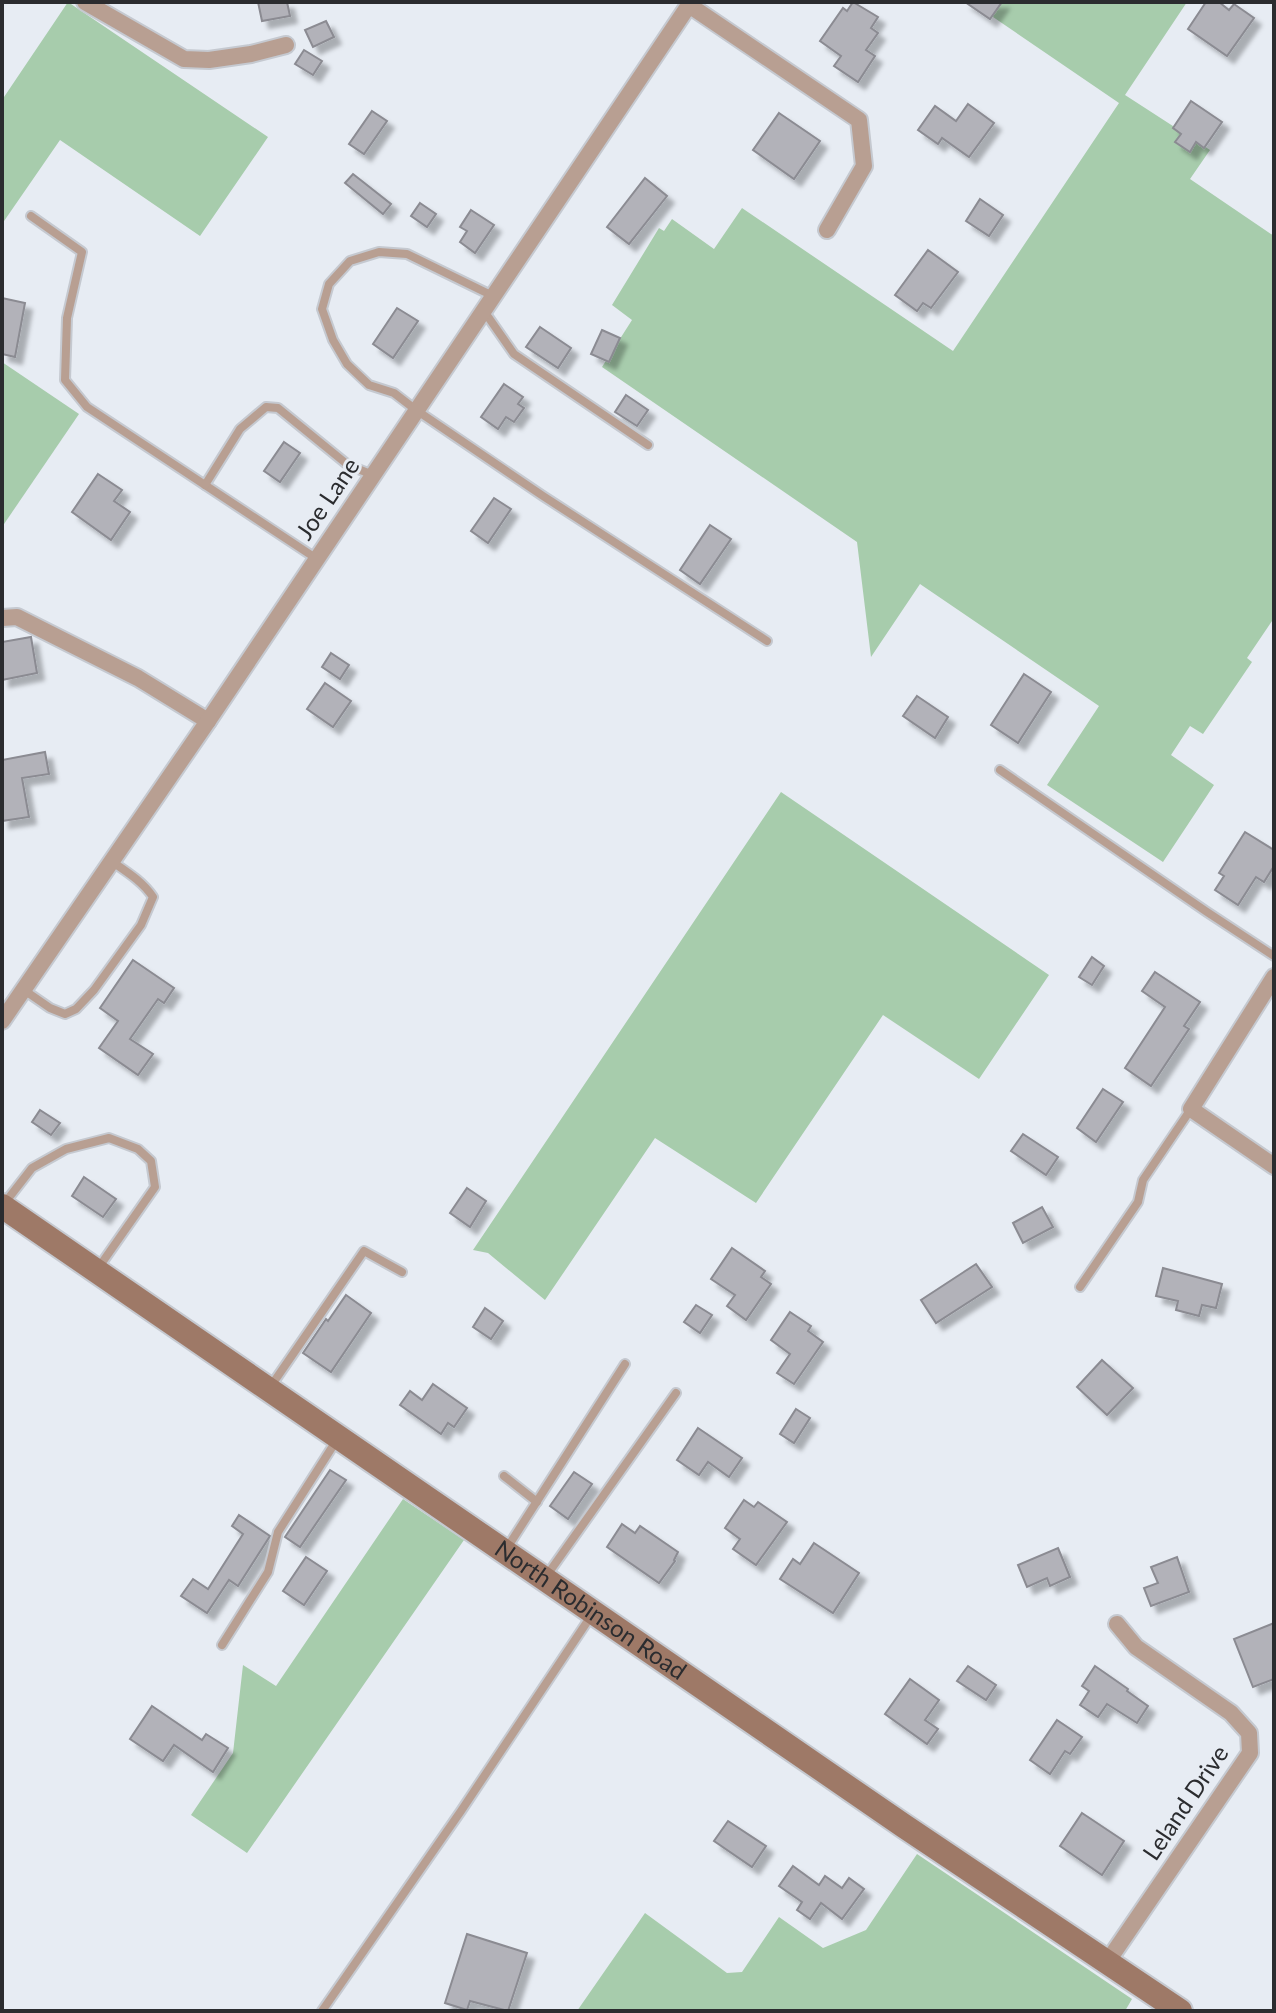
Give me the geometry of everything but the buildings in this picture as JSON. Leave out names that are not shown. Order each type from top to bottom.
[{"type":"street","points":[[85,2],[184,59],[209,60],[286,45]]},
{"type":"street","points":[[690,4],[859,120],[864,166],[827,230]]},
{"type":"street","name":"Joe Lane","points":[[2,1020],[208,721],[690,4]]},
{"type":"street","points":[[2,618],[17,617],[138,678],[208,721]]},
{"type":"street","points":[[1274,977],[1191,1109],[1274,1166]]},
{"type":"street","name":"North Robinson Road","points":[[2,1206],[891,1817],[1180,2011]]},
{"type":"street","name":"Leland Drive","points":[[1108,1961],[1250,1753],[1249,1733],[1231,1713],[1136,1647],[1117,1624]]},
{"type":"lane","points":[[31,216],[82,252],[67,318],[65,380],[87,407],[317,559]]},
{"type":"lane","points":[[648,445],[514,354],[488,303],[407,254],[379,252],[350,261],[329,284],[322,309],[333,340],[347,364],[369,385],[394,393],[543,496],[767,641]]},
{"type":"lane","points":[[205,485],[240,429],[266,407],[278,408],[348,465],[373,475]]},
{"type":"lane","points":[[1000,770],[1274,956]]},
{"type":"lane","points":[[23,990],[65,1014],[76,1009],[94,990],[141,925],[153,897],[138,879],[111,861]]},
{"type":"lane","points":[[1080,1287],[1138,1202],[1143,1180],[1191,1109]]},
{"type":"lane","points":[[2,1206],[32,1168],[66,1149],[109,1138],[138,1149],[151,1161],[155,1187],[96,1271]]},
{"type":"lane","points":[[269,1390],[364,1251],[402,1272]]},
{"type":"lane","points":[[505,1552],[625,1364]]},
{"type":"lane","points":[[544,1578],[676,1393]]},
{"type":"lane","points":[[222,1645],[268,1572],[278,1532],[338,1438]]},
{"type":"lane","points":[[504,1476],[537,1502]]},
{"type":"lane","points":[[322,2011],[594,1612]]},
{"type":"green space","points":[[68,2],[268,137],[200,236],[60,140],[2,224],[2,100]]},
{"type":"green space","points":[[971,2],[1187,2],[1125,95],[1210,150],[1190,179],[1274,236],[1274,618],[1247,658],[1252,662],[1203,734],[1190,726],[1171,755],[1214,785],[1163,862],[1047,785],[1099,706],[920,584],[871,657],[857,542],[602,367],[632,320],[612,305],[659,228],[664,231],[672,219],[714,249],[742,208],[953,351],[1119,103]]},
{"type":"green space","points":[[2,362],[79,414],[2,527]]},
{"type":"green space","points":[[781,792],[1049,975],[979,1079],[883,1015],[756,1203],[655,1138],[545,1300],[488,1253],[473,1250]]},
{"type":"green space","points":[[403,1499],[464,1540],[247,1853],[191,1815],[233,1753],[243,1665],[276,1686]]},
{"type":"green space","points":[[917,1854],[1132,1999],[1125,2011],[577,2011],[645,1913],[727,1973],[742,1972],[779,1917],[823,1948],[866,1930]]}]
